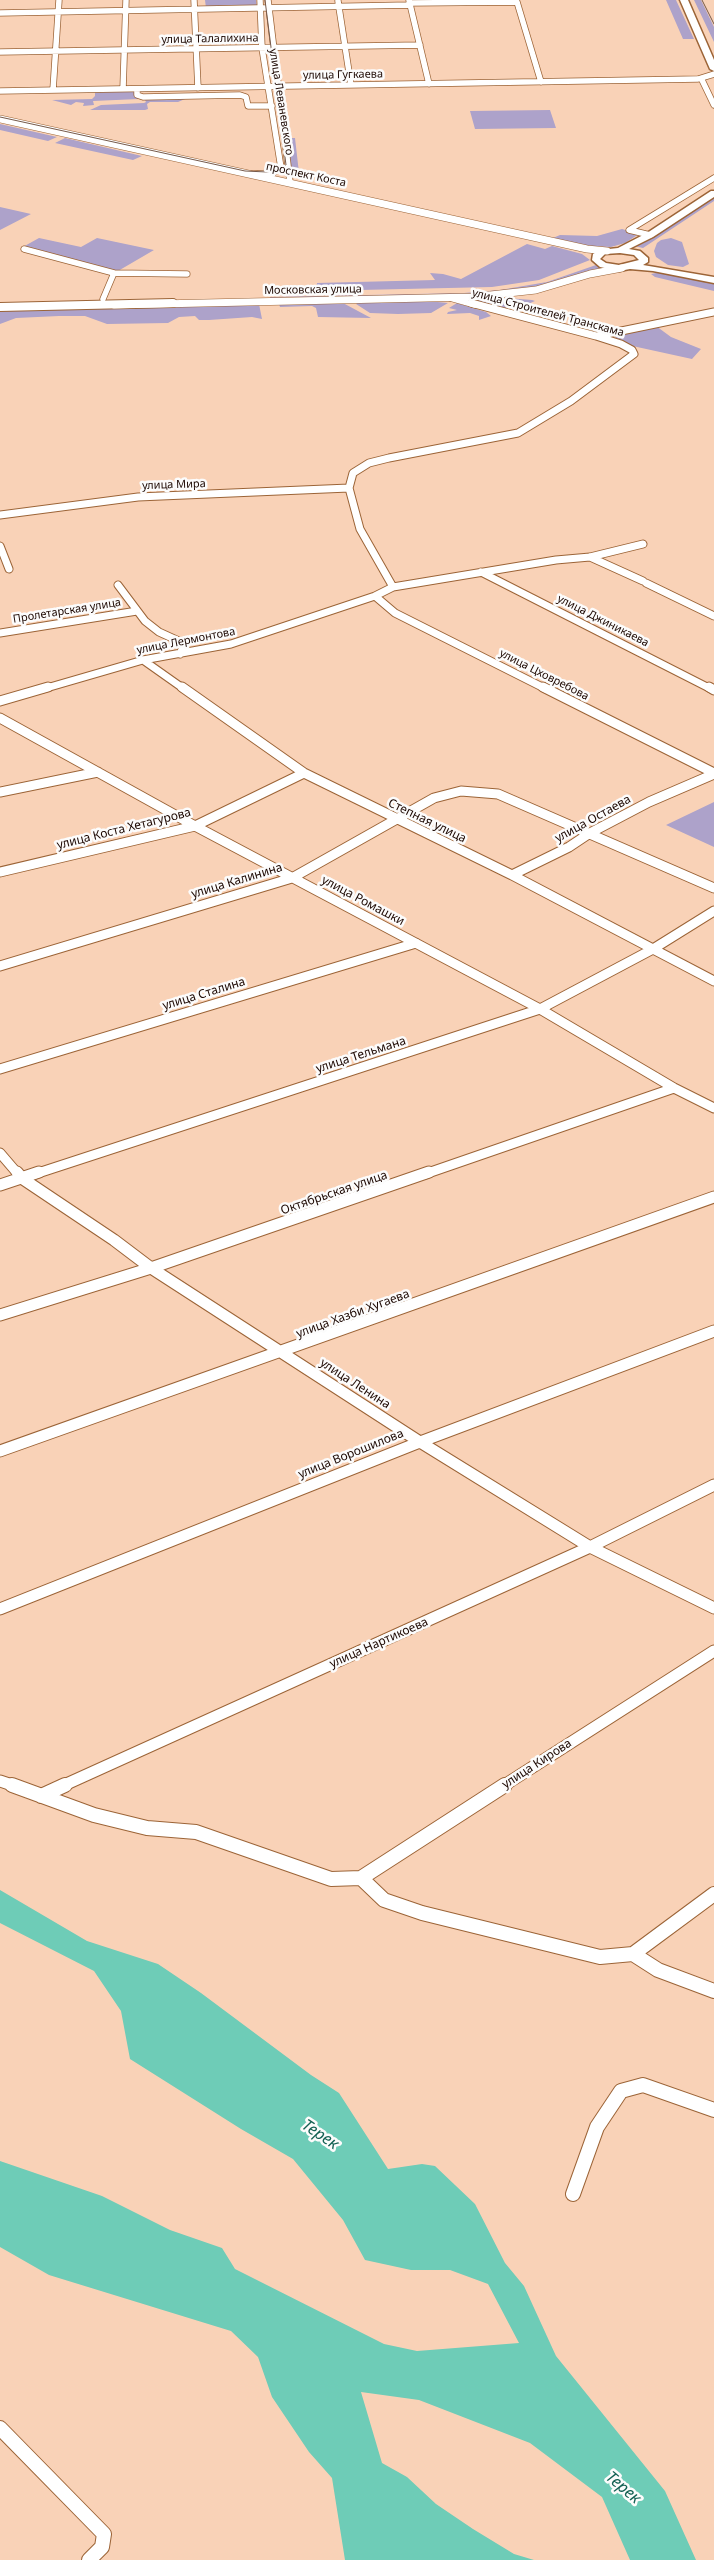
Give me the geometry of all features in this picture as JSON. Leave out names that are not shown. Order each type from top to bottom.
[{"type":"highway","points":[[684,0],[714,68]]},
{"type":"highway","points":[[692,0],[711,40]]},
{"type":"highway","points":[[714,193],[650,235],[620,250],[599,254],[596,259],[608,266],[654,268],[714,280]]},
{"type":"highway","points":[[633,267],[643,258],[645,250],[663,236],[714,204]]},
{"type":"highway","points":[[620,250],[643,258],[714,275]]},
{"type":"main road","name":"проспект Коста","points":[[0,121],[290,182],[587,249],[607,251]]},
{"type":"main road","name":"проспект Коста","points":[[0,121],[565,248],[596,259]]},
{"type":"main road","name":"Московская улица","points":[[0,301],[485,290],[522,286],[552,279],[591,264],[596,259]]},
{"type":"main road","name":"Московская улица","points":[[0,307],[450,298],[516,293],[547,287],[590,274],[622,268]]},
{"type":"street","points":[[53,90],[54,51],[59,0]]},
{"type":"street","points":[[123,89],[126,0]]},
{"type":"street","points":[[194,0],[198,88]]},
{"type":"street","name":"улица Леваневского","points":[[243,173],[273,173],[280,169],[262,48],[260,0]]},
{"type":"street","name":"улица Леваневского","points":[[268,0],[272,48],[290,182]]},
{"type":"street","points":[[338,0],[351,85]]},
{"type":"street","points":[[0,13],[517,2],[541,82]]},
{"type":"street","points":[[409,3],[429,84]]},
{"type":"street","name":"улица Талалихина","points":[[0,52],[420,45]]},
{"type":"street","name":"улица Гугкаева","points":[[686,79],[714,74]]},
{"type":"street","name":"улица Гугкаева","points":[[0,91],[686,79],[714,82]]},
{"type":"street","points":[[702,80],[714,105]]},
{"type":"street","points":[[137,89],[137,94],[143,97],[240,95],[246,97],[248,106],[272,106]]},
{"type":"street","points":[[650,235],[629,230],[714,178]]},
{"type":"street","points":[[24,249],[114,273],[187,274]]},
{"type":"street","points":[[104,299],[114,273]]},
{"type":"street","name":"улица Строителей Транскама","points":[[349,488],[350,478],[357,470],[389,458],[509,436],[526,429],[571,401],[632,357],[632,350],[596,336],[450,298]]},
{"type":"street","points":[[596,336],[714,312]]},
{"type":"street","points":[[349,488],[360,529],[393,587]]},
{"type":"street","name":"улица Мира","points":[[0,515],[138,496],[349,488]]},
{"type":"street","name":"улица Лермонтова","points":[[0,701],[143,660],[232,644],[393,587],[590,556],[642,544]]},
{"type":"street","points":[[0,546],[9,569]]},
{"type":"street","points":[[590,556],[714,616]]},
{"type":"street","name":"улица Джиникаева","points":[[481,572],[714,690]]},
{"type":"street","points":[[118,585],[145,621],[159,632],[181,642],[183,647],[180,654]]},
{"type":"street","name":"улица Цховребова","points":[[379,593],[395,613],[714,774]]},
{"type":"street","name":"Пролетарская улица","points":[[0,633],[138,611]]},
{"type":"street","name":"Степная улица","points":[[143,660],[304,773],[512,875],[714,981]]},
{"type":"street","name":"улица Ромашки","points":[[0,718],[195,826],[540,1010],[674,1088],[714,1108]]},
{"type":"street","points":[[0,792],[98,772]]},
{"type":"street","name":"улица Коста Хетагурова","points":[[0,872],[195,826],[304,773]]},
{"type":"street","name":"улица Остаева","points":[[512,875],[569,847],[590,833],[649,802],[714,774]]},
{"type":"street","name":"улица Калинина","points":[[0,966],[292,878],[443,794],[461,791],[498,794],[714,888]]},
{"type":"street","name":"улица Тельмана","points":[[0,1185],[540,1010],[653,949],[714,911]]},
{"type":"street","name":"улица Сталина","points":[[0,1070],[416,943]]},
{"type":"street","name":"Октябрьская улица","points":[[0,1314],[151,1268],[674,1088]]},
{"type":"street","name":"улица Ленина","points":[[0,1153],[23,1179],[114,1240],[151,1268],[284,1352],[420,1442],[590,1547],[714,1608]]},
{"type":"street","name":"улица Хазби Хугаева","points":[[0,1451],[284,1352],[714,1198]]},
{"type":"street","name":"улица Ворошилова","points":[[0,1609],[420,1442],[714,1331]]},
{"type":"street","name":"улица Нартикоева","points":[[42,1796],[590,1547],[714,1485]]},
{"type":"street","name":"улица Кирова","points":[[361,1878],[714,1651]]},
{"type":"street","points":[[0,1781],[94,1815],[147,1828],[196,1832],[331,1879],[361,1878],[384,1900],[422,1914],[600,1956],[633,1954],[714,1894]]},
{"type":"street","points":[[633,1954],[658,1970],[714,1991]]},
{"type":"street","points":[[573,2194],[597,2127],[621,2092],[643,2085],[714,2110]]},
{"type":"street","points":[[0,2428],[104,2534],[102,2546],[89,2560]]},
{"type":"shaded area","points":[[205,0],[256,0],[257,7],[206,8]]},
{"type":"shaded area","points":[[666,0],[676,0],[694,39],[683,39]]},
{"type":"shaded area","points":[[694,0],[701,0],[714,27],[714,42]]},
{"type":"shaded area","points":[[133,91],[139,99],[93,101],[94,105],[83,106],[84,103],[76,102],[71,105],[52,100],[92,99],[95,96],[95,92]]},
{"type":"shaded area","points":[[144,98],[185,99],[178,102],[150,102],[147,104],[148,109],[145,110],[90,110],[101,105],[144,103],[146,102]]},
{"type":"shaded area","points":[[550,110],[556,128],[475,129],[470,111]]},
{"type":"shaded area","points":[[0,124],[57,137],[48,141],[0,130]]},
{"type":"shaded area","points":[[65,138],[142,156],[133,160],[55,143]]},
{"type":"shaded area","points":[[286,138],[295,138],[299,173],[289,174]]},
{"type":"shaded area","points":[[714,195],[714,201],[643,248],[634,246]]},
{"type":"shaded area","points":[[0,207],[31,214],[0,230]]},
{"type":"shaded area","points":[[622,229],[639,234],[625,243],[611,247],[588,246],[553,238],[560,235],[597,236]]},
{"type":"shaded area","points":[[39,238],[81,247],[97,238],[154,250],[118,271],[21,248]]},
{"type":"shaded area","points":[[671,238],[682,242],[689,264],[683,267],[668,265],[656,257],[654,251],[657,243]]},
{"type":"shaded area","points":[[527,244],[545,249],[552,246],[582,254],[590,260],[539,280],[492,287],[316,291],[317,283],[435,280],[430,273],[461,279]]},
{"type":"shaded area","points":[[596,265],[603,268],[542,287],[510,293],[270,301],[270,297],[464,293],[500,290],[547,282]]},
{"type":"shaded area","points":[[661,272],[714,282],[714,291],[655,277],[651,274]]},
{"type":"shaded area","points":[[494,297],[535,301],[521,307],[506,306],[507,309],[472,300]]},
{"type":"shaded area","points":[[427,301],[448,303],[431,313],[398,314],[370,313],[356,304],[358,302]]},
{"type":"shaded area","points":[[343,303],[371,318],[318,317],[316,308],[312,306],[280,307],[279,304]]},
{"type":"shaded area","points":[[457,303],[486,312],[491,316],[479,320],[479,316],[470,313],[447,314],[457,310],[449,308]]},
{"type":"shaded area","points":[[259,304],[262,319],[252,317],[199,320],[195,316],[179,317],[168,323],[107,324],[85,316],[59,316],[16,318],[0,324],[0,310]]},
{"type":"shaded area","points":[[656,326],[671,337],[701,349],[692,359],[628,345],[613,336]]},
{"type":"shaded area","points":[[714,802],[714,847],[666,825]]},
{"type":"water","name":"Терек","points":[[0,1890],[87,1941],[158,1964],[201,1993],[311,2075],[339,2093],[388,2169],[422,2164],[435,2166],[475,2204],[505,2263],[524,2286],[556,2356],[665,2491],[696,2560],[630,2560],[602,2497],[530,2443],[419,2400],[361,2392],[382,2463],[407,2477],[436,2504],[473,2529],[514,2554],[534,2560],[345,2560],[332,2478],[309,2452],[272,2397],[258,2357],[231,2331],[49,2275],[0,2247],[0,2161],[102,2196],[170,2230],[222,2248],[235,2269],[384,2344],[417,2351],[519,2343],[488,2284],[450,2270],[411,2270],[365,2260],[343,2220],[293,2159],[241,2129],[130,2059],[121,2011],[94,1971],[0,1923]]},
{"type":"tram line","points":[[0,117],[245,171],[267,172],[281,169],[286,165],[265,0]]},
{"type":"tram line","points":[[702,0],[714,24]]}]
